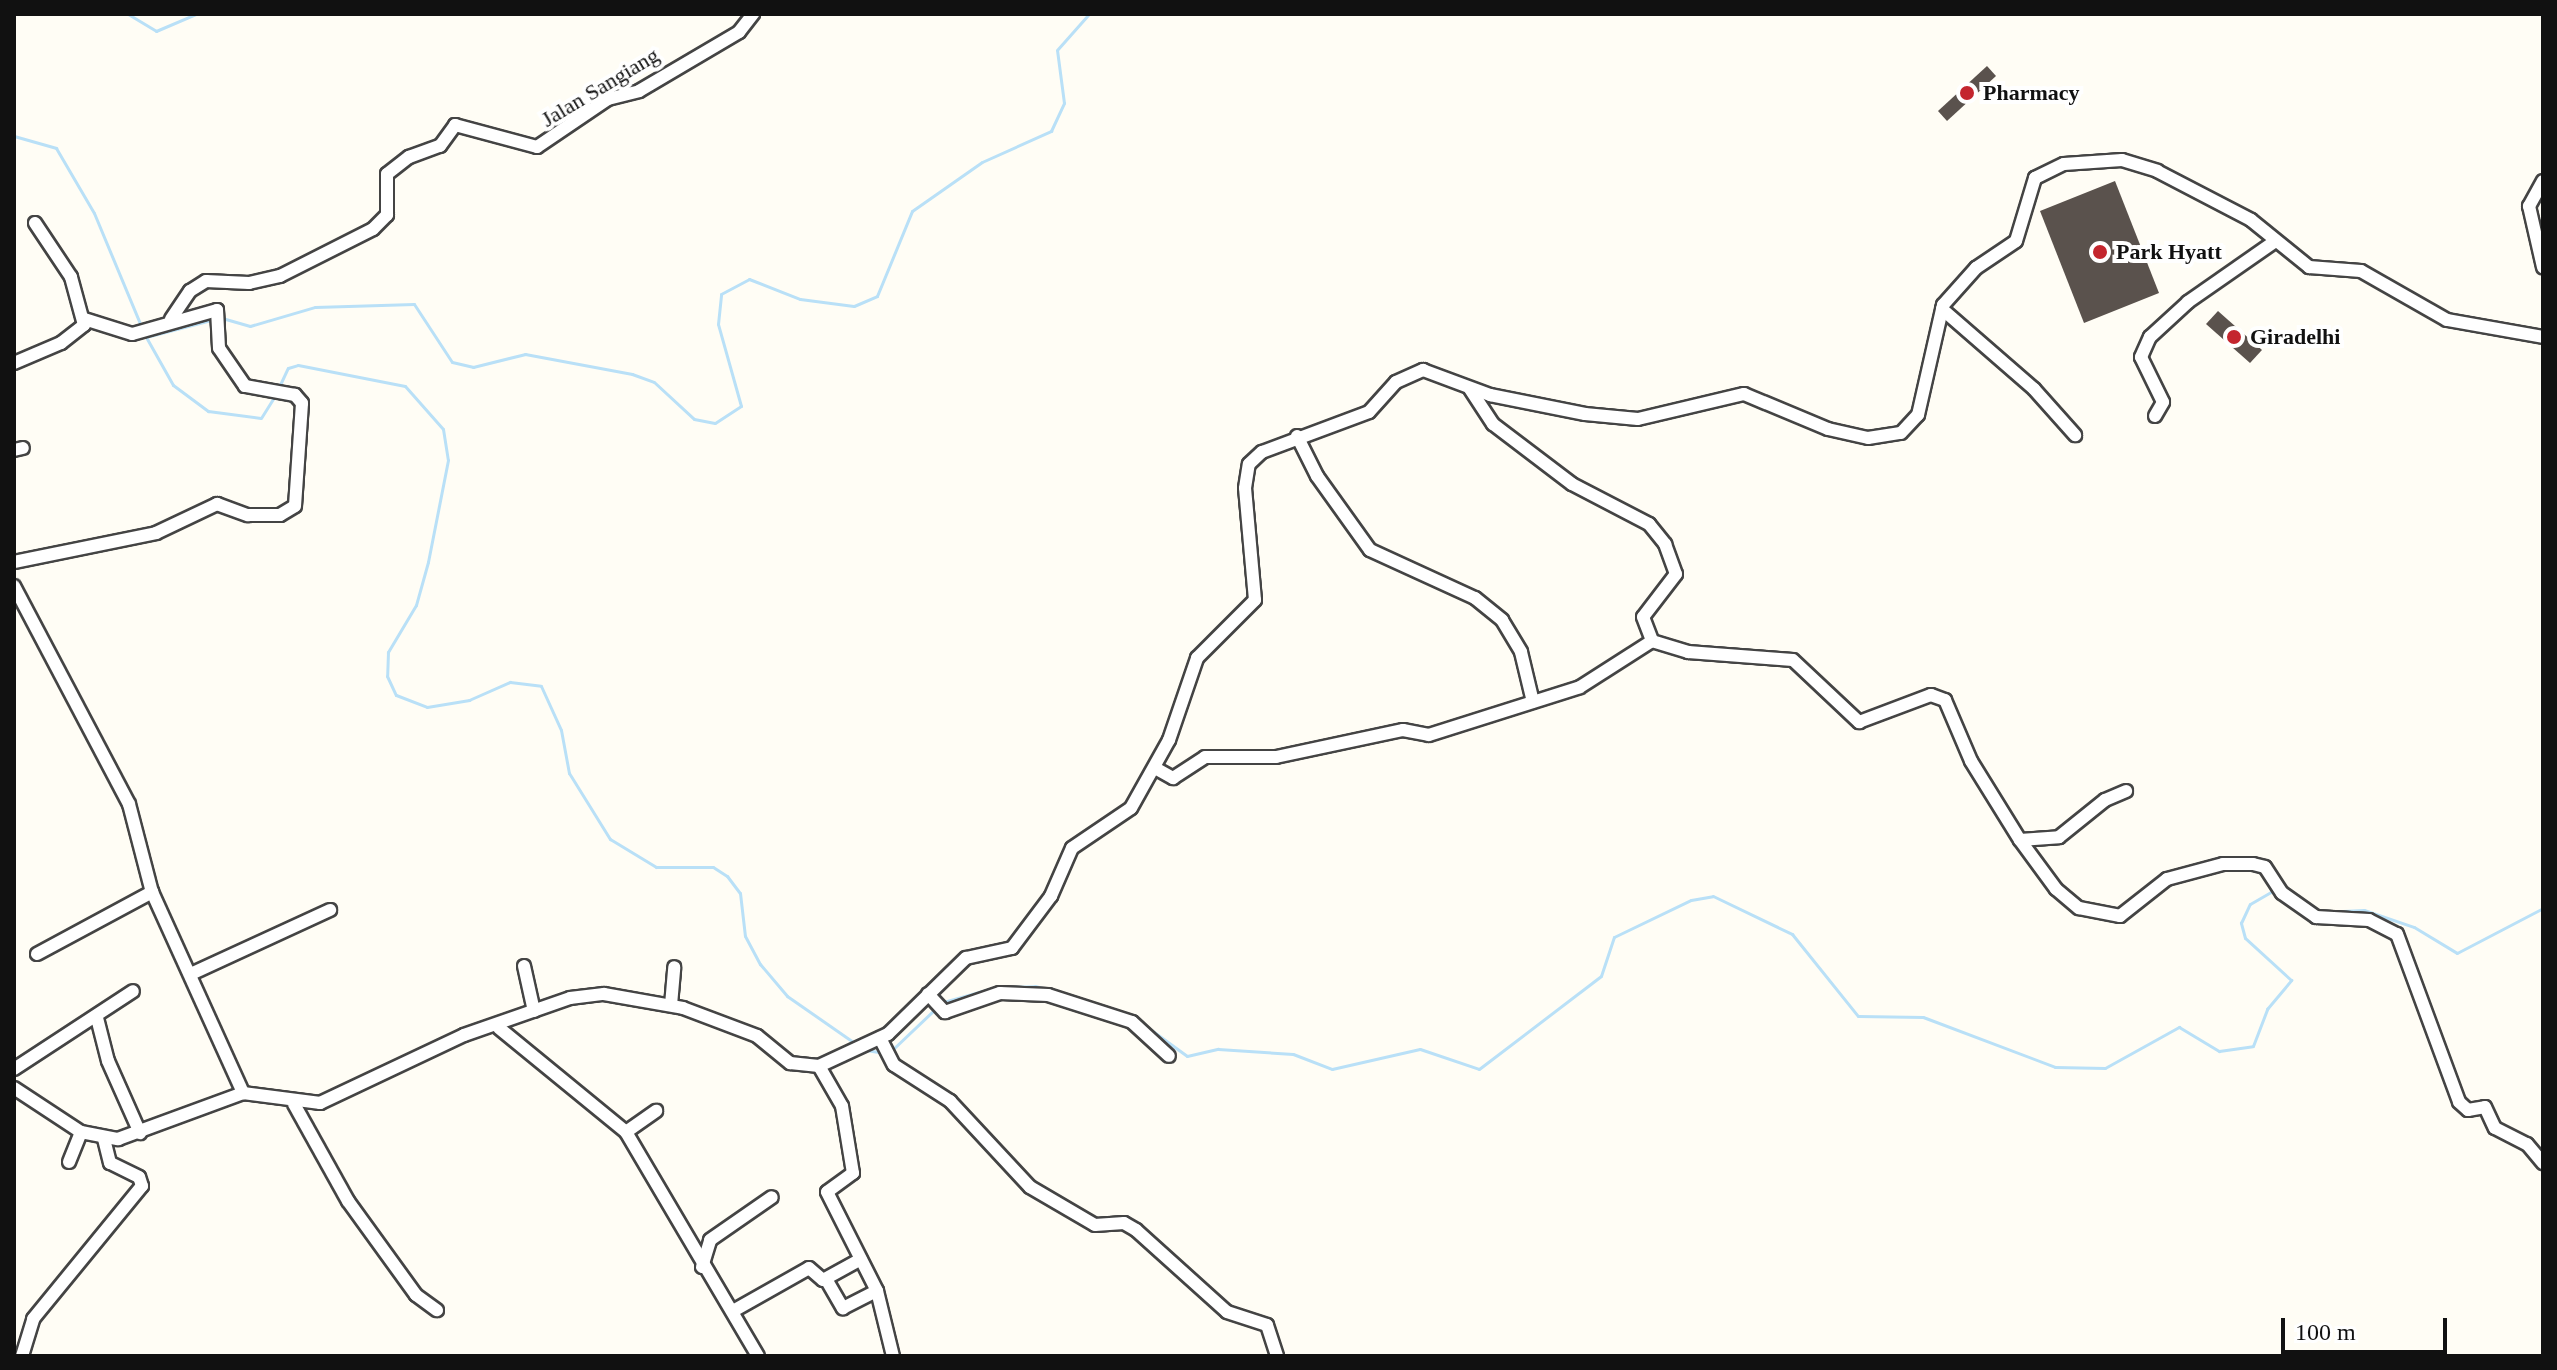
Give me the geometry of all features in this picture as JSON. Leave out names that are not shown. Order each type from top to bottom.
[{"type":"street","name":"Jalan Sangiang","points":[[171,319],[202,283],[280,276],[373,229],[387,215],[387,174],[409,157],[440,146],[455,125],[537,147],[608,99],[639,91],[739,32],[753,14]]},
{"type":"street","points":[[14,1088],[81,1132],[104,1139],[140,1133],[243,1093],[294,1104],[320,1103],[444,1043],[499,1028],[534,1011],[589,995],[671,1005],[757,1036],[790,1063],[819,1066],[859,1044],[882,1042],[933,1002],[966,958],[1012,948],[1051,896],[1072,848],[1131,808],[1155,768],[1197,658],[1255,600],[1245,488],[1249,464],[1297,436],[1369,412],[1412,372],[1436,373],[1470,389],[1638,419],[1744,394],[1828,429],[1890,437],[1910,427],[1918,415],[1942,309],[1976,268],[2020,237],[2035,178],[2064,164],[2122,160],[2157,171],[2251,220],[2274,242],[2309,267],[2361,271],[2447,320],[2543,337]]},
{"type":"street","points":[[2543,181],[2529,206],[2543,267]]},
{"type":"street","points":[[14,363],[75,335],[84,319],[71,277],[35,223]]},
{"type":"street","points":[[2155,416],[2163,402],[2141,357],[2150,337],[2274,242]]},
{"type":"street","points":[[1942,309],[2034,389],[2075,435]]},
{"type":"street","points":[[14,562],[156,533],[217,504],[248,515],[292,509],[302,403],[295,395],[245,386],[219,348],[218,315],[171,319],[132,334],[84,319]]},
{"type":"street","points":[[1470,389],[1493,424],[1574,486],[1649,524],[1665,544],[1676,574],[1643,617],[1652,641]]},
{"type":"street","points":[[1297,436],[1317,476],[1370,550],[1475,598],[1502,620],[1521,652],[1533,702]]},
{"type":"street","points":[[14,586],[129,804],[152,892],[193,973],[243,1093]]},
{"type":"street","points":[[1155,768],[1173,778],[1205,757],[1297,754],[1403,730],[1429,735],[1580,687],[1652,641],[1688,652],[1793,660],[1859,722],[1922,698],[1945,700],[1971,761],[2020,840],[2056,889],[2094,913],[2128,913],[2167,879],[2223,864],[2253,864],[2265,867],[2290,901],[2316,917],[2369,920],[2397,934],[2459,1102],[2468,1110],[2485,1107],[2497,1130],[2527,1144],[2543,1163]]},
{"type":"street","points":[[2020,840],[2059,837],[2126,791]]},
{"type":"street","points":[[37,954],[152,892]]},
{"type":"street","points":[[193,973],[330,910]]},
{"type":"street","points":[[524,966],[534,1011]]},
{"type":"street","points":[[671,1005],[674,967]]},
{"type":"street","points":[[14,1069],[97,1018],[133,991]]},
{"type":"street","points":[[933,1002],[962,1010],[1000,993],[1048,995],[1132,1022],[1169,1056]]},
{"type":"street","points":[[97,1018],[140,1133]]},
{"type":"street","points":[[499,1028],[626,1132],[702,1267],[733,1311],[758,1356]]},
{"type":"street","points":[[882,1042],[894,1065],[950,1101],[1039,1194],[1095,1225],[1124,1223],[1136,1230],[1227,1312],[1267,1325],[1277,1356]]},
{"type":"street","points":[[819,1066],[842,1106],[853,1173],[827,1192],[877,1291],[893,1356]]},
{"type":"street","points":[[294,1104],[348,1201],[416,1295],[437,1310]]},
{"type":"street","points":[[626,1132],[656,1111]]},
{"type":"street","points":[[69,1162],[81,1132]]},
{"type":"street","points":[[22,1356],[33,1319],[142,1184],[110,1163],[104,1139]]},
{"type":"street","points":[[702,1267],[710,1240],[772,1197]]},
{"type":"street","points":[[826,1279],[861,1259]]},
{"type":"street","points":[[733,1311],[809,1268],[826,1279],[843,1308],[877,1291]]},
{"type":"building","name":"Pharmacy","points":[[1987,66],[1996,76],[1947,121],[1938,111]]},
{"type":"building","name":"Park Hyatt","points":[[2115,181],[2159,293],[2084,323],[2040,211]]},
{"type":"building","name":"Giradelhi","points":[[2218,311],[2262,350],[2250,363],[2206,324]]},
{"type":"waterway","points":[[128,14],[156,31],[196,14]]},
{"type":"waterway","points":[[222,318],[250,326],[315,307],[414,304],[452,362],[473,367],[525,354],[632,374],[654,382],[694,419],[715,423],[741,406],[718,324],[721,294],[749,279],[800,299],[854,306],[877,296],[912,211],[982,162],[1051,131],[1064,103],[1057,50],[1089,14]]},
{"type":"waterway","points":[[14,136],[56,148],[94,213],[141,326]]},
{"type":"waterway","points":[[146,337],[215,319]]},
{"type":"waterway","points":[[146,337],[173,385],[208,411],[261,418],[275,396]]},
{"type":"waterway","points":[[278,389],[288,368],[298,365],[405,386],[443,429],[448,460],[428,562],[416,605],[388,652],[387,676],[396,695],[427,707],[469,700],[510,682],[541,686],[561,730],[569,773],[610,839],[656,867],[713,867],[727,876],[740,893],[745,936],[760,964],[787,996],[856,1044]]},
{"type":"waterway","points":[[1132,1016],[1187,1056],[1218,1049],[1293,1054],[1332,1069],[1420,1049],[1479,1069],[1601,976],[1614,937],[1691,900],[1713,896],[1792,934],[1858,1016],[1923,1017],[2055,1067],[2105,1068],[2179,1027],[2219,1051],[2253,1046],[2267,1009],[2291,980],[2245,938],[2241,923],[2250,904],[2276,889]]},
{"type":"waterway","points":[[2322,912],[2364,910],[2414,927],[2457,953],[2543,908]]},
{"type":"waterway","points":[[940,1003],[996,987],[1035,986],[1068,995]]},
{"type":"waterway","points":[[892,1050],[935,1009]]},
{"type":"waterway","points":[[866,1050],[885,1053]]},
{"type":"place","name":"Pharmacy","points":[[1967,93]]},
{"type":"place","name":"Park Hyatt","points":[[2100,252]]},
{"type":"place","name":"Giradelhi","points":[[2234,337]]}]
